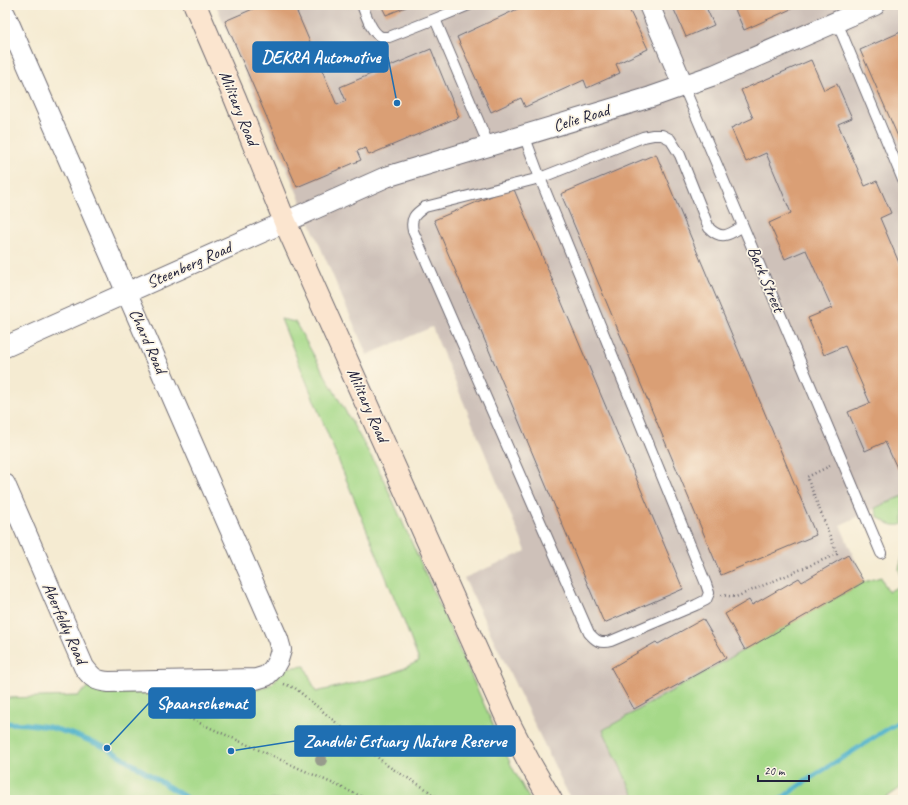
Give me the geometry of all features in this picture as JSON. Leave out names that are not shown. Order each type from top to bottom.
[{"type":"main road","name":"Military Road","points":[[195,5],[235,98],[285,222],[510,725],[551,800]]},
{"type":"street","name":"Bark Street","points":[[649,5],[683,85]]},
{"type":"street","name":"Celie Road","points":[[285,222],[386,177],[651,96],[714,75],[837,22],[869,6]]},
{"type":"street","name":"Chard Road","points":[[5,14],[278,639],[281,650],[278,660],[270,672]]},
{"type":"street","name":"Steenberg Road","points":[[5,347],[285,222]]},
{"type":"street","name":"Aberfeldy Road","points":[[5,484],[84,667],[92,677],[98,681],[109,682],[256,679],[270,672]]},
{"type":"lane","points":[[362,5],[371,27],[375,33],[381,37],[389,37],[469,5]]},
{"type":"lane","points":[[435,19],[489,146]]},
{"type":"lane","points":[[837,22],[903,180]]},
{"type":"lane","name":"Bark Street","points":[[683,85],[744,226],[881,553]]},
{"type":"lane","points":[[524,135],[540,178],[709,592],[706,600],[696,605],[611,641],[602,643],[594,639],[589,632],[414,231],[412,222],[413,218],[416,213],[425,207],[540,178],[643,138],[653,135],[662,135],[670,139],[680,155],[709,228],[720,236],[728,235],[744,226]]},
{"type":"path","points":[[709,592],[736,597],[837,554],[807,477],[842,461]]},
{"type":"path","points":[[270,672],[295,688],[388,766],[426,789],[440,800]]},
{"type":"path","points":[[145,699],[369,800]]},
{"type":"shaded area","points":[[216,5],[903,5],[903,496],[840,525],[865,583],[603,730],[634,797],[628,800],[571,800],[464,578],[526,551],[432,327],[367,355]]},
{"type":"green space","points":[[281,319],[295,322],[381,474],[512,767],[530,800],[5,800],[5,698],[78,696],[89,686],[104,692],[259,689],[272,684],[285,668],[305,666],[316,692],[391,674],[419,661]]},
{"type":"green space","points":[[903,496],[903,524],[893,525],[878,517],[875,508]]},
{"type":"green space","points":[[903,554],[903,582],[899,569]]},
{"type":"green space","points":[[881,577],[888,592],[903,584],[903,786],[883,800],[636,800],[603,730],[864,582]]},
{"type":"building","points":[[262,5],[294,5],[337,105],[346,101],[340,87],[431,49],[459,117],[369,155],[366,148],[357,151],[361,160],[297,187],[225,21]]},
{"type":"building","points":[[381,5],[411,5],[386,15]]},
{"type":"building","points":[[526,5],[627,5],[648,49],[616,64],[620,73],[587,88],[584,80],[525,107],[521,98],[491,112],[457,37]]},
{"type":"building","points":[[672,5],[705,5],[714,25],[686,37]]},
{"type":"building","points":[[733,5],[800,5],[744,30]]},
{"type":"building","points":[[903,31],[903,148],[860,50]]},
{"type":"building","points":[[811,60],[824,90],[837,84],[852,118],[838,124],[865,186],[877,181],[891,213],[880,218],[903,272],[903,468],[898,470],[885,442],[865,451],[848,412],[870,403],[845,346],[824,355],[808,318],[832,308],[806,250],[785,259],[769,223],[791,213],[766,153],[746,162],[731,128],[753,118],[741,90]]},
{"type":"building","points":[[656,154],[816,535],[721,575],[561,194]]},
{"type":"building","points":[[513,187],[683,589],[604,623],[434,220]]},
{"type":"building","points":[[848,555],[864,582],[745,650],[725,614],[749,600],[752,605],[799,578],[802,582]]},
{"type":"building","points":[[703,619],[726,658],[634,709],[611,668],[656,642],[658,644]]},
{"type":"waterway","points":[[780,800],[805,781],[883,731],[903,720]]},
{"type":"waterway","points":[[5,723],[49,727],[75,735],[107,748],[190,800]]},
{"type":"place","name":"DEKRA Automotive","points":[[397,103]]},
{"type":"place","name":"Spaanschemat","points":[[107,748]]},
{"type":"place","name":"Zandvlei Estuary Nature Reserve","points":[[231,751]]}]
